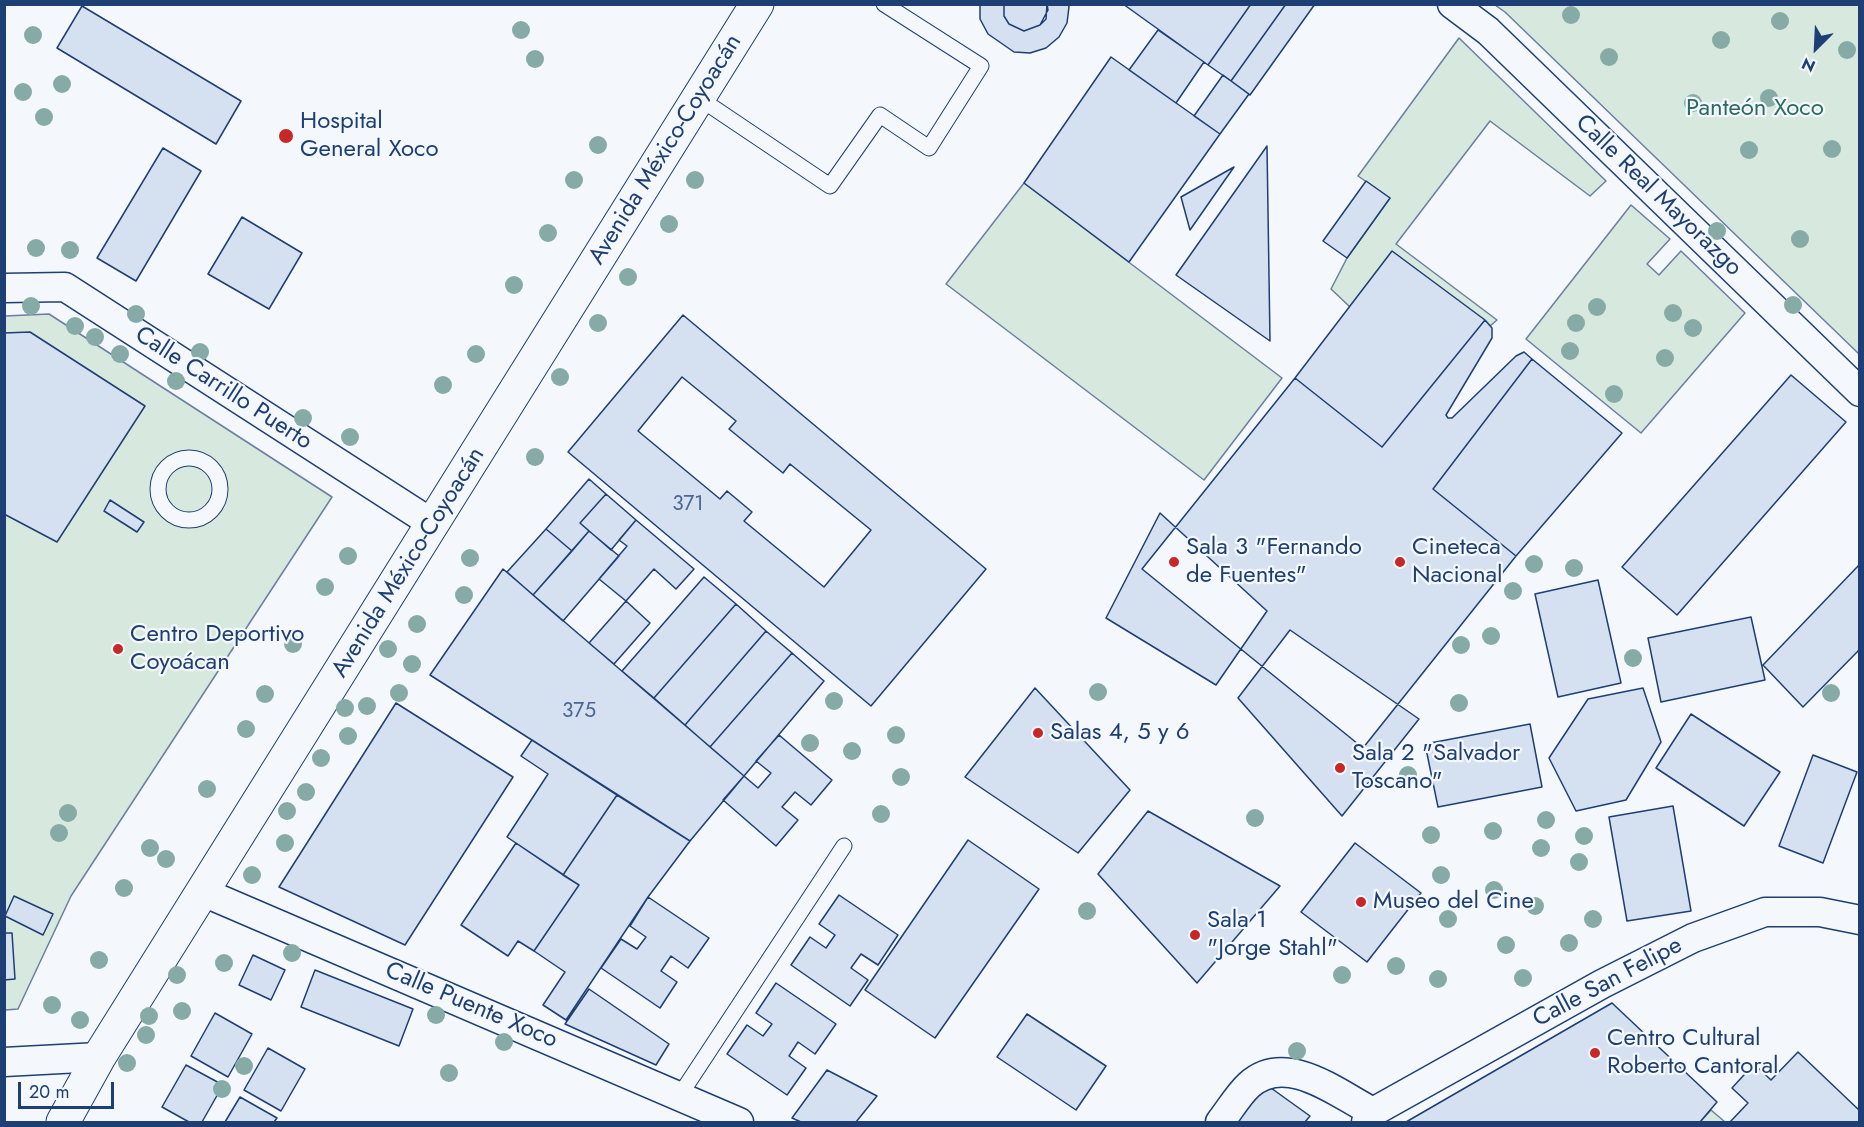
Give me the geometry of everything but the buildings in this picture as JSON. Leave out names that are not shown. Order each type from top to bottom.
[{"type":"main road","name":"Avenida México-Coyoacán","points":[[63,1122],[99,1057],[757,4]]},
{"type":"street","name":"Calle Real Mayorazgo","points":[[1452,4],[1488,31],[1860,392]]},
{"type":"street","name":"Calle Carrillo Puerto","points":[[4,288],[65,287],[433,524]]},
{"type":"street","name":"Calle Puente Xoco","points":[[203,892],[739,1122]]},
{"type":"street","name":"Calle San Felipe","points":[[1220,1122],[1247,1086],[1263,1076],[1282,1071],[1306,1077],[1369,1117],[1602,984],[1693,938],[1765,912],[1820,912],[1860,920]]},
{"type":"street","points":[[4,1062],[99,1057]]},
{"type":"lane","points":[[699,98],[830,186],[880,115],[929,148],[981,66],[884,4]]},
{"type":"lane","points":[[179,459],[197,459],[212,468],[217,475],[220,493],[218,506],[207,515],[190,520],[173,516],[166,510],[158,494],[158,485],[165,469],[172,463],[179,459]]},
{"type":"lane","points":[[680,1095],[844,846]]},
{"type":"green space","name":"Panteón Xoco","points":[[1495,5],[1859,5],[1859,354],[1505,12]]},
{"type":"green space","points":[[1459,38],[1606,181],[1590,196],[1490,121],[1396,244],[1497,320],[1490,326],[1393,252],[1350,307],[1331,289],[1347,258],[1390,198],[1358,176]]},
{"type":"green space","points":[[1024,183],[1282,378],[1204,480],[946,284]]},
{"type":"green space","points":[[1631,205],[1670,239],[1647,264],[1659,275],[1681,251],[1745,313],[1641,433],[1526,339]]},
{"type":"green space","name":"Centro Deportivo Coyoácan","points":[[49,314],[332,497],[71,896],[18,1009],[5,1010],[5,316]]},
{"type":"green space","points":[[1711,1110],[1725,1122],[1700,1122]]},
{"type":"place","name":"Hospital General Xoco","points":[[286,136]]},
{"type":"place","name":"Sala 3 \"Fernando de Fuentes\"","points":[[1174,562]]},
{"type":"place","name":"Cineteca Nacional","points":[[1400,562]]},
{"type":"place","name":"Centro Deportivo Coyoácan","points":[[118,649]]},
{"type":"place","name":"Salas 4, 5 y 6","points":[[1038,733]]},
{"type":"place","name":"Sala 2 \"Salvador Toscano\"","points":[[1340,768]]},
{"type":"place","name":"Museo del Cine","points":[[1361,902]]},
{"type":"place","name":"Sala 1 \"Jorge Stahl\"","points":[[1195,935]]},
{"type":"place","name":"Centro Cultural Roberto Cantoral","points":[[1595,1053]]}]
